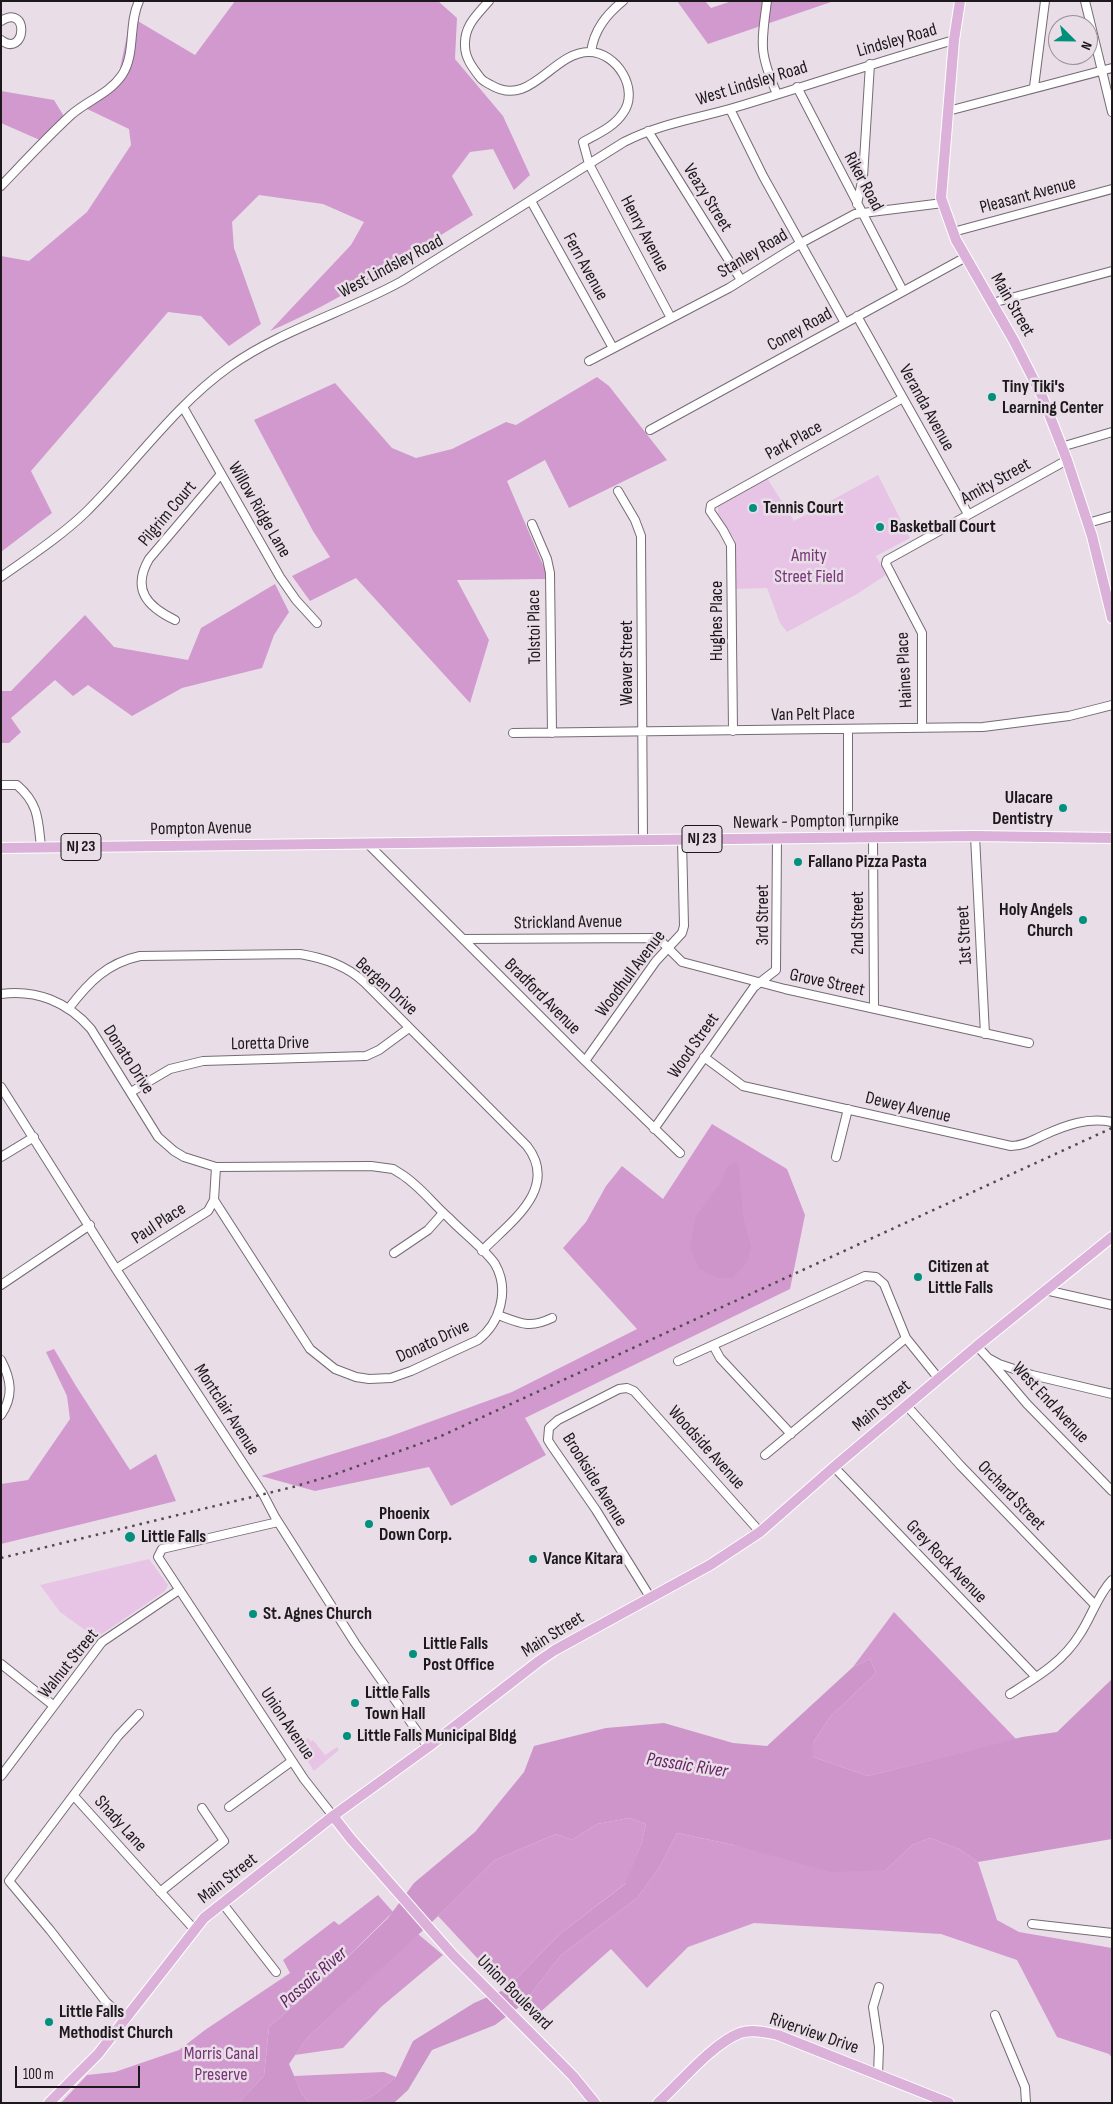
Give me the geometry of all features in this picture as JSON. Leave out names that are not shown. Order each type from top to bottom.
[{"type":"main road","name":"Main Street","points":[[960,1],[954,40],[941,198],[953,232],[1014,341],[1039,391],[1067,460],[1088,523],[1110,602],[1112,618]]},
{"type":"main road","name":"Newark - Pompton Turnpike","points":[[401,843],[974,836],[1112,838]]},
{"type":"main road","name":"Pompton Avenue","points":[[1,848],[401,843]]},
{"type":"main road","name":"Main Street","points":[[49,2103],[98,2054],[204,1918],[333,1816],[428,1747],[539,1661],[710,1565],[760,1532],[977,1346],[1112,1237]]},
{"type":"main road","name":"Union Avenue","points":[[333,1816],[410,1905]]},
{"type":"main road","name":"Union Boulevard","points":[[410,1905],[452,1954],[573,2076],[595,2103]]},
{"type":"main road","name":"Riverview Drive","points":[[658,2103],[720,2044],[741,2033],[753,2031],[778,2035],[948,2103]]},
{"type":"street","points":[[1,186],[73,113],[107,92],[121,76],[128,55],[133,13],[138,1]]},
{"type":"street","points":[[489,1],[469,23],[464,36],[465,51],[472,66],[482,80],[507,92],[522,90],[573,54],[590,52],[592,42],[601,22],[610,11],[623,1]]},
{"type":"street","points":[[767,1],[761,42],[762,54],[777,94]]},
{"type":"street","points":[[1034,88],[1045,1]]},
{"type":"street","points":[[1085,1],[1112,112]]},
{"type":"street","points":[[1,21],[13,18],[21,24],[22,29],[19,39],[15,42],[10,43],[1,40]]},
{"type":"street","name":"Lindsley Road","points":[[848,71],[954,40]]},
{"type":"street","name":"Henry Avenue","points":[[590,52],[617,64],[627,80],[629,97],[624,112],[614,123],[583,142],[589,164],[671,318]]},
{"type":"street","points":[[860,208],[870,64]]},
{"type":"street","points":[[948,111],[1112,68]]},
{"type":"street","name":"West Lindsley Road","points":[[1,577],[82,516],[183,407],[216,377],[244,358],[276,340],[402,282],[624,142],[674,122],[730,109],[848,71]]},
{"type":"street","name":"Riker Road","points":[[797,87],[903,291]]},
{"type":"street","points":[[730,109],[763,176],[845,323]]},
{"type":"street","name":"Veazy Street","points":[[648,131],[741,280]]},
{"type":"street","name":"Pleasant Avenue","points":[[953,232],[1112,189]]},
{"type":"street","name":"Fern Avenue","points":[[531,201],[612,348]]},
{"type":"street","name":"Stanley Road","points":[[589,361],[741,280],[860,208],[943,203]]},
{"type":"street","name":"Coney Road","points":[[650,430],[966,257]]},
{"type":"street","points":[[992,303],[1112,271]]},
{"type":"street","name":"Veranda Avenue","points":[[857,316],[968,514]]},
{"type":"street","name":"Park Place","points":[[713,516],[710,508],[713,503],[903,398]]},
{"type":"street","name":"Willow Ridge Lane","points":[[183,407],[280,577],[296,600],[317,623]]},
{"type":"street","points":[[1061,447],[1112,432]]},
{"type":"street","name":"Amity Street","points":[[887,560],[1067,460]]},
{"type":"street","name":"Pilgrim Court","points":[[176,620],[156,611],[148,601],[143,588],[144,570],[149,559],[221,474]]},
{"type":"street","name":"Weaver Street","points":[[618,492],[635,520],[641,536],[643,840]]},
{"type":"street","name":"Hughes Place","points":[[713,516],[732,545],[733,731]]},
{"type":"street","points":[[1088,523],[1112,516]]},
{"type":"street","name":"Tolstoi Place","points":[[532,524],[547,558],[550,573],[552,733]]},
{"type":"street","name":"Haines Place","points":[[887,560],[886,564],[922,633],[922,728]]},
{"type":"street","name":"Van Pelt Place","points":[[513,733],[983,727],[1069,716],[1112,705]]},
{"type":"street","points":[[848,730],[848,838]]},
{"type":"street","points":[[1,785],[17,785],[28,795],[38,815],[41,847]]},
{"type":"street","name":"1st Street","points":[[974,836],[986,1034]]},
{"type":"street","name":"2nd Street","points":[[873,837],[874,1008]]},
{"type":"street","name":"3rd Street","points":[[758,982],[776,970],[778,965],[777,838]]},
{"type":"street","name":"Woodhull Avenue","points":[[585,1061],[656,961],[682,933],[684,926],[682,840]]},
{"type":"street","name":"Bradford Avenue","points":[[368,844],[680,1153]]},
{"type":"street","name":"Strickland Avenue","points":[[464,939],[647,937],[662,942],[668,948]]},
{"type":"street","name":"Grove Street","points":[[668,948],[682,962],[758,982],[1029,1043]]},
{"type":"street","name":"Bergen Drive","points":[[69,1008],[87,984],[104,970],[122,961],[140,956],[300,954],[324,958],[351,971],[527,1146],[536,1159],[538,1180],[533,1197],[482,1250]]},
{"type":"street","name":"Wood Street","points":[[654,1129],[758,982]]},
{"type":"street","name":"Donato Drive","points":[[1,994],[18,993],[39,996],[69,1008],[91,1029],[152,1128],[166,1144],[184,1157],[216,1167],[383,1167],[393,1169],[407,1178],[482,1250],[495,1265],[500,1279],[502,1298],[498,1315],[491,1327],[478,1340],[411,1371],[391,1378],[369,1379],[356,1377],[335,1369],[310,1349],[214,1200]]},
{"type":"street","name":"Loretta Drive","points":[[131,1092],[170,1069],[203,1061],[358,1058],[379,1050],[409,1028]]},
{"type":"street","name":"Dewey Avenue","points":[[704,1057],[743,1086],[1011,1146],[1025,1144],[1070,1124],[1090,1121],[1112,1122]]},
{"type":"street","name":"Montclair Avenue","points":[[1,1087],[90,1225],[116,1269],[263,1494],[278,1522],[355,1643],[428,1747]]},
{"type":"street","points":[[836,1157],[848,1109]]},
{"type":"street","points":[[1,1157],[34,1137]]},
{"type":"street","points":[[214,1200],[216,1167]]},
{"type":"street","name":"Paul Place","points":[[116,1269],[208,1211],[214,1200]]},
{"type":"street","points":[[394,1253],[428,1230],[444,1214]]},
{"type":"street","points":[[1,1285],[90,1225]]},
{"type":"street","points":[[678,1361],[865,1276],[876,1277],[884,1284],[906,1338],[938,1379]]},
{"type":"street","points":[[1045,1290],[1112,1305]]},
{"type":"street","points":[[498,1315],[531,1325],[552,1318]]},
{"type":"street","points":[[766,1455],[906,1338]]},
{"type":"street","points":[[713,1345],[720,1358],[791,1434]]},
{"type":"street","name":"West End Avenue","points":[[977,1346],[1028,1404],[1112,1491]]},
{"type":"street","points":[[988,1358],[1032,1375],[1112,1394]]},
{"type":"street","points":[[1,1360],[10,1385],[8,1404],[1,1415]]},
{"type":"street","name":"Woodside Avenue","points":[[627,1388],[637,1394],[760,1532]]},
{"type":"street","name":"Brookside Avenue","points":[[627,1388],[612,1392],[558,1420],[549,1428],[548,1440],[596,1510],[650,1597]]},
{"type":"street","name":"Orchard Street","points":[[907,1406],[960,1465],[1095,1605]]},
{"type":"street","name":"Grey Rock Avenue","points":[[834,1467],[1036,1678]]},
{"type":"street","name":"Union Avenue","points":[[278,1522],[162,1549],[158,1554],[159,1560],[292,1761],[333,1816]]},
{"type":"street","points":[[1010,1694],[1054,1665],[1072,1645],[1088,1622],[1103,1590],[1112,1580]]},
{"type":"street","name":"Walnut Street","points":[[1,1776],[102,1642],[179,1590]]},
{"type":"street","points":[[1,1664],[54,1706]]},
{"type":"street","name":"Shady Lane","points":[[139,1714],[118,1736],[74,1796],[194,1929]]},
{"type":"street","points":[[229,1807],[292,1761]]},
{"type":"street","points":[[74,1796],[9,1881],[106,2002],[126,2020]]},
{"type":"street","points":[[160,1892],[224,1841],[202,1808]]},
{"type":"street","points":[[223,1904],[276,1972]]},
{"type":"street","points":[[1032,1924],[1112,1933]]},
{"type":"street","points":[[878,2075],[879,2047],[873,2007],[879,1987]]},
{"type":"street","points":[[995,2015],[1025,2087],[1026,2103]]},
{"type":"green space","points":[[235,1],[438,1],[457,18],[455,59],[503,116],[530,175],[514,190],[493,149],[470,152],[452,176],[473,215],[348,292],[270,331],[351,245],[364,222],[323,204],[259,195],[232,222],[234,248],[261,324],[229,346],[201,316],[168,312],[31,471],[52,513],[1,552],[1,256],[29,261],[87,212],[131,145],[129,129],[83,107],[117,82],[131,17],[195,55]]},
{"type":"green space","points":[[677,1],[705,1],[711,8],[732,1],[834,1],[708,44]]},
{"type":"green space","points":[[1,91],[54,100],[65,118],[42,141],[1,123]]},
{"type":"green space","points":[[597,377],[609,386],[667,460],[569,508],[545,460],[507,481],[549,579],[457,580],[489,640],[470,703],[356,578],[310,601],[292,576],[330,557],[313,531],[254,420],[335,383],[392,448],[416,458],[452,449],[506,422],[516,425]]},
{"type":"green space","name":"Amity Street Field","points":[[878,475],[910,538],[876,556],[886,575],[857,594],[787,632],[780,623],[767,588],[736,589],[735,540],[718,515],[718,505],[767,478],[794,521]]},
{"type":"green space","points":[[275,584],[289,612],[274,635],[262,668],[182,688],[132,716],[88,685],[73,696],[55,680],[11,718],[21,732],[9,743],[1,743],[1,691],[11,691],[85,615],[114,647],[188,660],[201,628]]},
{"type":"green space","points":[[712,1124],[787,1169],[805,1215],[790,1289],[525,1418],[546,1455],[451,1506],[429,1467],[315,1491],[261,1476],[388,1437],[512,1392],[637,1329],[563,1248],[586,1222],[606,1186],[622,1166],[663,1199]]},
{"type":"green space","points":[[54,1349],[130,1470],[156,1454],[176,1501],[1,1544],[1,1484],[28,1480],[70,1419],[67,1396],[46,1352]]},
{"type":"green space","points":[[149,1559],[168,1585],[165,1591],[96,1638],[60,1612],[40,1585]]},
{"type":"green space","points":[[894,1612],[1016,1739],[868,1776],[813,1757],[813,1743],[830,1717],[876,1673],[870,1659],[853,1667]]},
{"type":"green space","points":[[308,1738],[311,1742],[313,1740],[325,1755],[337,1747],[339,1750],[314,1771],[298,1746]]},
{"type":"green space","points":[[629,1818],[646,1824],[642,1842],[626,1883],[560,1934],[506,1989],[438,1916],[495,1860],[556,1834],[572,1840],[597,1824]]},
{"type":"green space","points":[[677,1833],[734,1845],[886,1870],[912,1845],[930,1838],[959,1849],[978,1862],[997,1920],[1019,1932],[1112,1948],[1112,2058],[1109,2054],[1057,2037],[1017,1960],[941,1934],[754,1923],[688,1947],[647,1988],[611,1949],[537,2015],[523,2004],[561,1955],[637,1898],[659,1868]]},
{"type":"green space","name":"Morris Canal Preserve","points":[[378,1895],[393,1912],[327,1977],[269,2027],[264,2076],[238,2103],[61,2103],[87,2075],[115,2072],[179,2050],[205,2030],[290,1973],[283,1960],[334,1921],[339,1925]]},
{"type":"green space","points":[[418,1934],[443,1955],[381,2007],[343,2048],[295,2055],[307,2038]]},
{"type":"green space","points":[[384,2072],[396,2077],[374,2095],[357,2103],[309,2103],[302,2094],[294,2076]]},
{"type":"water","points":[[736,1162],[739,1166],[743,1216],[751,1247],[748,1260],[733,1278],[717,1278],[699,1268],[690,1248],[696,1216],[720,1184],[727,1167]]},
{"type":"water","name":"Passaic River","points":[[870,1659],[876,1673],[830,1717],[813,1743],[813,1757],[868,1776],[1022,1737],[1057,1732],[1112,1679],[1112,1839],[978,1862],[959,1849],[930,1838],[912,1845],[886,1870],[831,1872],[734,1845],[677,1833],[659,1868],[637,1898],[561,1955],[523,2004],[495,2025],[432,2050],[408,2090],[394,2103],[357,2103],[374,2095],[396,2077],[413,2041],[474,2003],[506,1989],[560,1934],[625,1884],[642,1842],[646,1824],[629,1818],[597,1824],[572,1840],[556,1834],[495,1860],[434,1920],[307,2038],[289,2064],[302,2094],[309,2103],[238,2103],[264,2076],[269,2027],[327,1977],[388,1918],[414,1883],[475,1832],[524,1772],[534,1746],[606,1728],[664,1723],[733,1743],[767,1746],[853,1667]]},
{"type":"railway","points":[[1,1558],[293,1487],[330,1476],[439,1437],[1112,1128]]},
{"type":"place","name":"Tiny Tiki's Learning Center","points":[[992,397]]},
{"type":"place","name":"Tennis Court","points":[[753,508]]},
{"type":"place","name":"Basketball Court","points":[[880,527]]},
{"type":"place","name":"Ulacare Dentistry","points":[[1063,808]]},
{"type":"place","name":"Fallano Pizza Pasta","points":[[798,862]]},
{"type":"place","name":"Holy Angels Church","points":[[1083,920]]},
{"type":"place","name":"Citizen at Little Falls","points":[[918,1277]]},
{"type":"place","name":"Phoenix Down Corp.","points":[[369,1524]]},
{"type":"place","name":"Little Falls","points":[[130,1537]]},
{"type":"place","name":"Vance Kitara","points":[[533,1559]]},
{"type":"place","name":"St. Agnes Church","points":[[253,1614]]},
{"type":"place","name":"Little Falls Post Office","points":[[413,1654]]},
{"type":"place","name":"Little Falls Town Hall","points":[[355,1703]]},
{"type":"place","name":"Little Falls Municipal Bldg","points":[[347,1736]]},
{"type":"place","name":"Little Falls Methodist Church","points":[[49,2022]]}]
